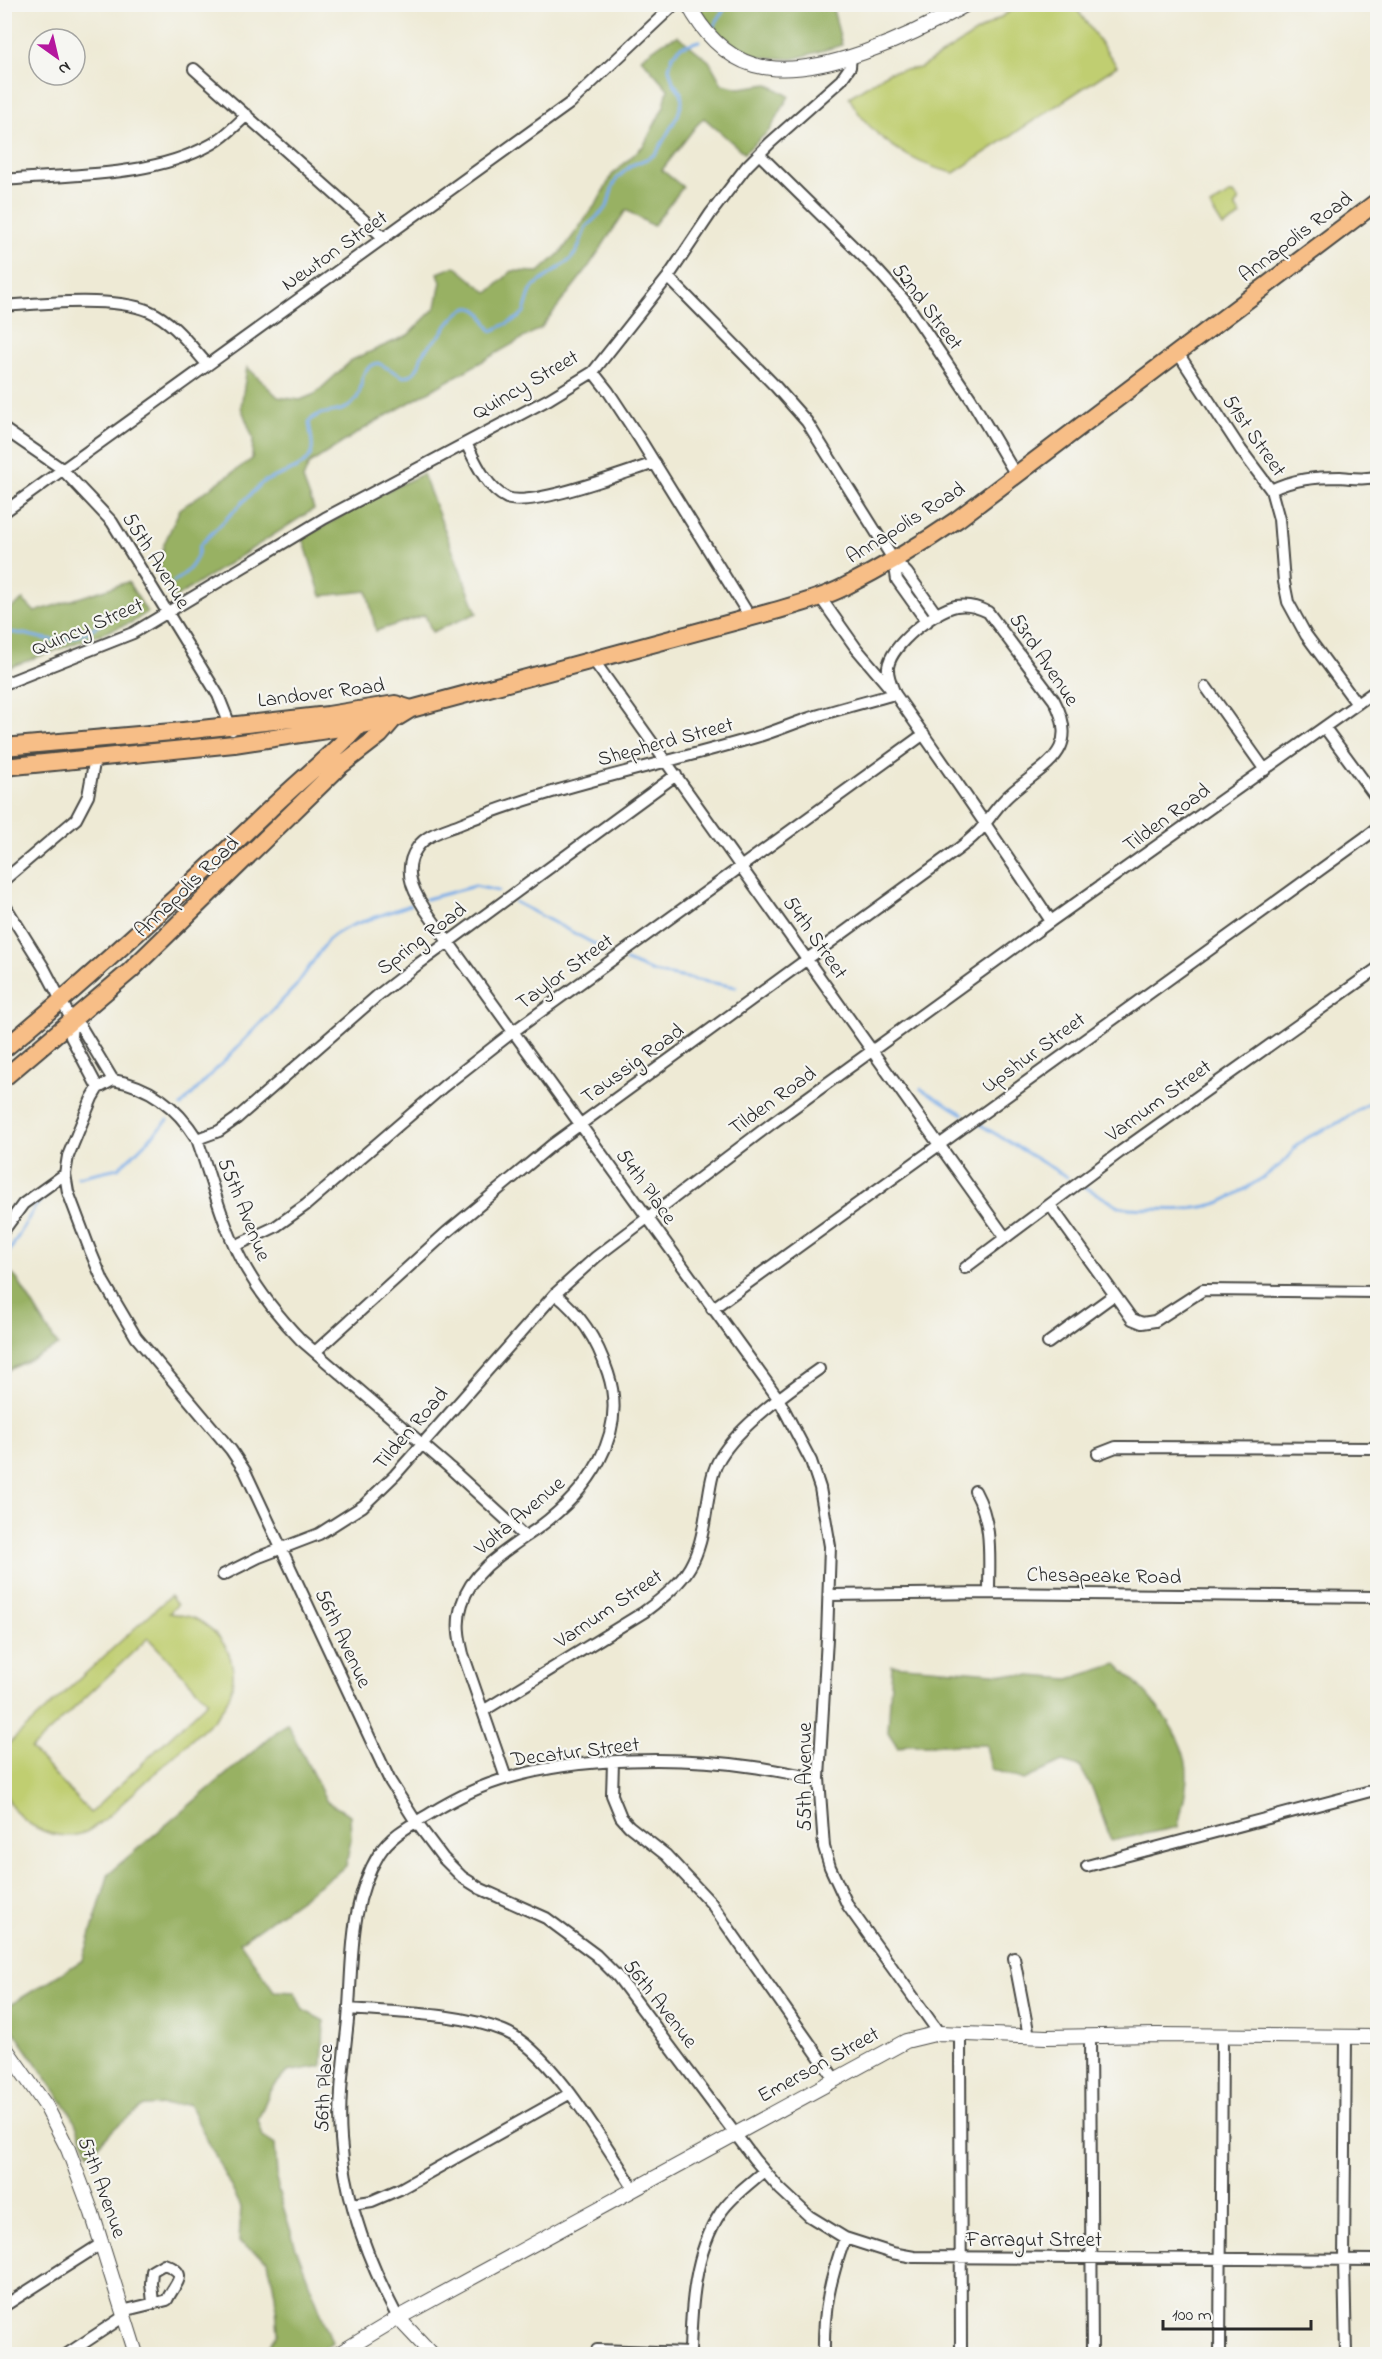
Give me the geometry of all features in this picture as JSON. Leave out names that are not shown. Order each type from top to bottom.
[{"type":"main road","name":"Annapolis Road","points":[[411,709],[501,683],[594,661],[820,597],[842,588],[928,539],[1377,201]]},
{"type":"main road","name":"Landover Road","points":[[4,747],[55,744],[232,725],[396,704],[411,709]]},
{"type":"main road","name":"Annapolis Road","points":[[4,1049],[62,1001],[211,867],[362,724],[374,708]]},
{"type":"main road","name":"Landover Road","points":[[4,767],[234,744],[317,733],[393,720],[411,709]]},
{"type":"main road","name":"Annapolis Road","points":[[4,1078],[161,942],[340,766],[380,735],[393,720]]},
{"type":"main road","points":[[317,733],[324,741],[329,754]]},
{"type":"street","name":"Newton Street","points":[[4,512],[569,104],[675,4]]},
{"type":"street","points":[[688,4],[703,29],[729,53],[755,65],[775,68],[799,68],[851,56],[909,34],[967,4]]},
{"type":"street","name":"Quincy Street","points":[[4,684],[133,633],[325,518],[549,399],[593,372],[668,277],[733,183],[759,154],[841,80],[850,67],[851,56]]},
{"type":"street","points":[[194,69],[384,238]]},
{"type":"street","points":[[4,180],[109,172],[184,158],[214,144],[247,115]]},
{"type":"street","name":"52nd Street","points":[[759,154],[879,271],[905,301],[971,399],[1016,475]]},
{"type":"street","points":[[668,277],[776,387],[807,422],[894,559],[937,615]]},
{"type":"street","points":[[4,306],[97,303],[132,306],[149,311],[174,328],[207,364]]},
{"type":"street","name":"51st Street","points":[[1178,353],[1227,431],[1270,490],[1279,519],[1288,602],[1300,625],[1357,704]]},
{"type":"street","points":[[593,372],[655,463],[750,617]]},
{"type":"street","name":"55th Avenue","points":[[4,429],[62,469],[112,522],[218,695],[232,725],[234,744]]},
{"type":"street","points":[[466,443],[493,487],[507,498],[516,500],[539,498],[655,463]]},
{"type":"street","points":[[1270,490],[1289,481],[1302,479],[1361,479],[1377,476]]},
{"type":"street","points":[[894,559],[897,580],[927,622]]},
{"type":"street","points":[[820,597],[856,648],[895,694],[924,734],[1051,921]]},
{"type":"street","name":"53rd Avenue","points":[[895,694],[888,673],[891,658],[902,643],[937,615],[956,606],[966,605],[988,612],[1054,700],[1065,727],[1064,741],[1058,754],[1048,765],[1008,796],[986,823]]},
{"type":"street","name":"54th Street","points":[[594,661],[1005,1237]]},
{"type":"street","points":[[1206,687],[1265,770]]},
{"type":"street","name":"Tilden Road","points":[[223,1575],[319,1534],[363,1506],[395,1475],[555,1294],[579,1271],[646,1218],[1051,921],[1377,689]]},
{"type":"street","name":"Shepherd Street","points":[[447,830],[528,799],[758,736],[816,716],[895,694]]},
{"type":"street","points":[[1325,728],[1377,800]]},
{"type":"street","name":"Taylor Street","points":[[235,1246],[275,1227],[306,1205],[444,1086],[514,1031],[924,734]]},
{"type":"street","points":[[4,880],[76,819],[88,796],[95,758]]},
{"type":"street","name":"Spring Road","points":[[197,1139],[219,1131],[236,1119],[377,996],[447,941],[676,775]]},
{"type":"street","name":"Taussig Road","points":[[315,1352],[472,1210],[579,1124],[950,855],[986,823]]},
{"type":"street","name":"Upshur Street","points":[[712,1309],[1377,828]]},
{"type":"street","name":"54th Place","points":[[447,830],[429,836],[418,846],[412,856],[411,883],[418,900],[778,1398],[811,1461],[820,1488],[830,1545],[829,1595]]},
{"type":"street","points":[[4,903],[72,1021],[81,1027],[113,1080],[98,1088],[71,1037],[72,1021]]},
{"type":"street","name":"Varnum Street","points":[[965,1268],[1120,1152],[1377,968]]},
{"type":"street","name":"55th Avenue","points":[[113,1080],[146,1090],[169,1104],[188,1125],[197,1139],[235,1246],[246,1269],[269,1304],[293,1332],[524,1536]]},
{"type":"street","name":"56th Avenue","points":[[98,1088],[73,1141],[65,1174],[68,1192],[103,1281],[136,1337],[231,1450],[245,1471],[399,1796],[443,1858],[462,1877],[491,1894],[546,1918],[596,1955],[618,1977],[736,2135]]},
{"type":"street","points":[[4,1230],[15,1213],[33,1195],[65,1174]]},
{"type":"street","points":[[1050,1205],[1132,1319],[1142,1323],[1164,1317],[1203,1290],[1377,1292]]},
{"type":"street","name":"Volta Avenue","points":[[506,1778],[472,1683],[458,1634],[462,1603],[471,1585],[483,1570],[566,1505],[587,1482],[605,1450],[611,1434],[614,1413],[614,1396],[603,1358],[582,1322],[555,1294]]},
{"type":"street","points":[[1048,1342],[1116,1298]]},
{"type":"street","name":"Varnum Street","points":[[483,1711],[644,1612],[668,1594],[685,1577],[696,1558],[703,1536],[712,1475],[720,1458],[744,1430],[778,1398],[819,1369]]},
{"type":"street","points":[[1098,1454],[1116,1448],[1377,1448]]},
{"type":"street","points":[[975,1491],[984,1508],[990,1538],[989,1593]]},
{"type":"street","name":"Chesapeake Road","points":[[829,1595],[989,1593],[1377,1597]]},
{"type":"street","name":"55th Avenue","points":[[829,1595],[819,1778],[824,1847],[839,1887],[869,1938],[939,2033]]},
{"type":"street","points":[[613,1761],[612,1795],[621,1817],[666,1855],[692,1880],[711,1903],[834,2078]]},
{"type":"street","name":"Decatur Street","points":[[416,1822],[444,1805],[506,1778],[613,1761],[704,1763],[753,1767],[819,1778]]},
{"type":"street","points":[[1087,1866],[1377,1789]]},
{"type":"street","name":"56th Place","points":[[416,1822],[389,1841],[380,1853],[370,1872],[356,1918],[340,2114],[344,2168],[352,2204],[375,2271],[398,2318],[432,2355]]},
{"type":"street","points":[[1014,1958],[1029,2036]]},
{"type":"street","points":[[349,2008],[461,2020],[506,2031],[536,2052],[569,2094],[634,2189]]},
{"type":"street","name":"Emerson Street","points":[[338,2355],[398,2318],[736,2135],[834,2078],[906,2041],[939,2033],[1029,2036],[1377,2037]]},
{"type":"street","points":[[960,2034],[961,2355]]},
{"type":"street","points":[[1090,2036],[1092,2355]]},
{"type":"street","points":[[1220,2355],[1222,2036]]},
{"type":"street","points":[[1346,2037],[1344,2260],[1346,2355]]},
{"type":"street","name":"57th Avenue","points":[[4,2046],[59,2128],[92,2213],[136,2355]]},
{"type":"street","points":[[352,2204],[372,2201],[400,2190],[569,2094]]},
{"type":"street","name":"Farragut Street","points":[[736,2135],[764,2171],[808,2216],[845,2238],[892,2253],[937,2259],[1377,2260]]},
{"type":"street","points":[[597,2350],[690,2354],[690,2331],[697,2277],[706,2243],[721,2213],[735,2196],[764,2171]]},
{"type":"street","points":[[824,2355],[825,2305],[845,2238]]},
{"type":"street","points":[[4,2306],[101,2244]]},
{"type":"street","points":[[67,2355],[123,2314],[153,2303]]},
{"type":"green space","points":[[699,5],[832,5],[842,45],[793,59],[759,57],[735,47],[707,23]]},
{"type":"green space","points":[[1020,5],[1074,5],[1117,66],[954,173],[922,163],[907,155],[880,136],[857,111],[849,97],[889,72],[920,68]]},
{"type":"green space","points":[[678,36],[709,61],[722,84],[740,88],[768,84],[789,96],[770,130],[744,153],[704,118],[662,170],[683,187],[653,226],[626,210],[587,269],[541,328],[370,425],[309,464],[303,479],[314,509],[175,598],[160,565],[164,544],[180,509],[252,459],[253,438],[241,407],[247,367],[278,397],[300,400],[315,394],[352,360],[408,335],[436,307],[441,282],[438,273],[455,266],[488,293],[512,271],[539,272],[562,251],[598,201],[612,175],[644,145],[664,106],[668,89],[641,58],[665,41]]},
{"type":"green space","points":[[1229,194],[1234,194],[1239,200],[1235,206],[1241,216],[1223,227],[1210,206]]},
{"type":"green space","points":[[423,474],[477,613],[432,632],[425,615],[376,631],[367,591],[321,596],[303,538],[382,493]]},
{"type":"green space","points":[[128,582],[147,612],[133,622],[5,669],[5,612],[23,600],[35,612]]},
{"type":"green space","points":[[4,1266],[17,1279],[58,1346],[5,1372]]},
{"type":"green space","points":[[170,1596],[177,1605],[169,1613],[196,1619],[210,1628],[221,1639],[228,1652],[233,1679],[230,1693],[213,1720],[105,1819],[86,1832],[74,1835],[48,1833],[25,1821],[9,1801],[5,1789],[5,1747]],"holes":[[[148,1638],[208,1701],[90,1813],[31,1749]]]},
{"type":"green space","points":[[1117,1664],[1163,1714],[1180,1745],[1187,1776],[1178,1827],[1111,1841],[1093,1790],[1080,1767],[1062,1762],[1024,1780],[991,1769],[986,1745],[907,1745],[898,1748],[888,1732],[892,1665],[1069,1679]]},
{"type":"green space","points":[[287,1723],[327,1802],[350,1815],[351,1839],[346,1866],[240,1942],[274,1991],[295,1992],[303,2010],[324,2021],[322,2066],[287,2072],[270,2091],[258,2120],[263,2137],[275,2145],[278,2190],[296,2248],[332,2342],[317,2354],[263,2354],[278,2333],[275,2294],[268,2261],[239,2242],[241,2207],[189,2104],[144,2106],[116,2127],[89,2154],[72,2115],[4,2017],[5,2008],[83,1960],[109,1873]]},
{"type":"waterway","points":[[711,30],[728,4]]},
{"type":"waterway","points":[[174,582],[192,566],[200,545],[262,483],[299,467],[310,457],[312,440],[309,422],[314,417],[347,408],[352,404],[357,399],[363,375],[370,366],[378,363],[404,377],[411,375],[417,368],[426,348],[456,315],[467,308],[479,311],[492,331],[518,318],[524,312],[534,286],[570,260],[577,251],[586,227],[607,207],[618,177],[632,165],[657,152],[678,115],[682,102],[681,93],[673,82],[669,68],[672,57],[680,47],[699,41]]},
{"type":"waterway","points":[[4,633],[18,633],[52,640],[69,639],[79,636],[134,604]]},
{"type":"waterway","points":[[426,899],[475,886],[498,891]]},
{"type":"waterway","points":[[515,902],[608,951]]},
{"type":"waterway","points":[[181,1106],[296,986],[328,940],[353,925],[410,905]]},
{"type":"waterway","points":[[626,961],[653,972],[736,987]]},
{"type":"waterway","points":[[921,1089],[963,1114]]},
{"type":"waterway","points":[[1085,1187],[1118,1206],[1129,1208],[1181,1209],[1212,1205],[1239,1192],[1271,1172],[1286,1160],[1297,1145],[1306,1138],[1334,1125],[1378,1099]]},
{"type":"waterway","points":[[78,1177],[118,1168],[168,1120]]},
{"type":"waterway","points":[[979,1124],[1067,1177]]},
{"type":"waterway","points":[[4,1261],[35,1207],[46,1194]]}]
